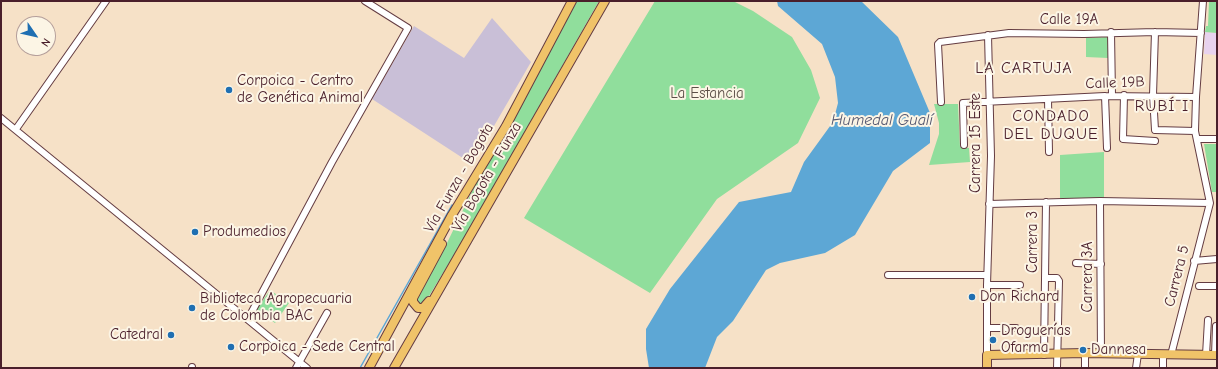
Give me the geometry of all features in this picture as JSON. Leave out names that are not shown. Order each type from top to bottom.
[{"type":"main road","name":"Vía Funza - Bogota","points":[[369,368],[452,215],[506,126],[572,1]]},
{"type":"main road","name":"Vía Bogota - Funza","points":[[394,368],[605,1]]},
{"type":"main road","points":[[452,215],[445,240],[413,298],[414,306],[418,308],[427,306],[460,249],[469,237]]},
{"type":"main road","points":[[987,368],[987,355],[1085,353],[1216,355]]},
{"type":"street","points":[[16,129],[106,1]]},
{"type":"street","points":[[248,319],[314,195],[408,28],[365,1]]},
{"type":"street","points":[[989,204],[1100,201],[1210,203],[1196,131],[1196,97],[1203,1]]},
{"type":"street","points":[[1111,32],[1112,96]]},
{"type":"street","name":"Calle 19A","points":[[940,102],[939,42],[988,35],[1111,32],[1201,33]]},
{"type":"street","points":[[1155,32],[1155,130],[1196,131]]},
{"type":"street","name":"Carrera 15 Este","points":[[987,355],[987,275],[991,156],[988,35]]},
{"type":"street","points":[[1124,95],[1125,140],[1155,141]]},
{"type":"street","name":"Calle 19B","points":[[964,145],[963,103],[1124,95],[1196,97]]},
{"type":"street","points":[[1105,96],[1107,148]]},
{"type":"street","points":[[1048,99],[1049,152]]},
{"type":"street","points":[[1,118],[306,368]]},
{"type":"street","points":[[1198,139],[1217,139]]},
{"type":"street","name":"Carrera 3A","points":[[1100,201],[1101,354]]},
{"type":"street","name":"Carrera 3","points":[[1044,354],[1046,202]]},
{"type":"street","name":"Carrera 5","points":[[1163,368],[1210,203]]},
{"type":"street","points":[[1194,261],[1217,259]]},
{"type":"street","points":[[1076,263],[1101,264]]},
{"type":"street","points":[[888,275],[987,275]]},
{"type":"street","name":"Carrera 3","points":[[1046,278],[1058,279],[1057,368]]},
{"type":"street","points":[[987,285],[1020,285]]},
{"type":"street","points":[[1199,286],[1217,286]]},
{"type":"street","points":[[296,368],[327,313]]},
{"type":"street","points":[[1206,355],[1208,320]]},
{"type":"street","points":[[1216,326],[1216,355]]},
{"type":"street","points":[[986,328],[1016,328]]},
{"type":"street","points":[[1085,353],[1085,368]]},
{"type":"street","points":[[1136,368],[1138,354]]},
{"type":"shaded area","points":[[492,18],[531,62],[472,164],[372,99],[414,26],[464,58]]},
{"type":"shaded area","points":[[1205,32],[1217,33],[1217,55],[1204,54]]},
{"type":"green space","points":[[576,1],[599,1],[469,230],[424,304],[417,304],[416,296],[447,243],[479,177]]},
{"type":"green space","name":"La Estancia","points":[[655,1],[733,1],[753,11],[792,37],[811,70],[820,98],[798,143],[717,199],[650,293],[524,218]]},
{"type":"green space","points":[[1209,1],[1217,1],[1217,33],[1205,32],[1206,26],[1208,26]]},
{"type":"green space","points":[[1109,37],[1108,58],[1086,57],[1086,38]]},
{"type":"green space","points":[[934,104],[958,104],[960,147],[969,148],[970,162],[929,165],[939,134],[939,123]]},
{"type":"green space","points":[[1204,144],[1217,144],[1217,192],[1212,192]]},
{"type":"green space","points":[[1104,152],[1104,198],[1060,198],[1060,155]]},
{"type":"green space","points":[[270,290],[289,303],[275,323],[256,310]]},
{"type":"water","name":"Humedal Gualí","points":[[777,1],[861,1],[898,37],[930,113],[930,143],[893,171],[855,235],[825,253],[780,263],[766,270],[733,321],[717,337],[705,368],[649,368],[646,349],[646,329],[670,289],[739,202],[791,192],[804,162],[833,122],[838,103],[835,77],[822,44],[778,6]]},
{"type":"waterway","points":[[360,368],[452,205]]},
{"type":"place","name":"Corpoica - Centro de Genética Animal","points":[[229,90]]},
{"type":"place","name":"Produmedios","points":[[195,232]]},
{"type":"place","name":"Don Richard","points":[[972,297]]},
{"type":"place","name":"Biblioteca Agropecuaria de Colombia BAC","points":[[192,308]]},
{"type":"place","name":"Catedral","points":[[171,335]]},
{"type":"place","name":"Droguerías Ofarma","points":[[993,340]]},
{"type":"place","name":"Corpoica - Sede Central","points":[[231,347]]},
{"type":"place","name":"Dannesa","points":[[1083,350]]},
{"type":"district","name":"LA CARTUJA","points":[[1024,68]]},
{"type":"district","name":"RUBÍ I","points":[[1162,106]]},
{"type":"district","name":"CONDADO DEL DUQUE","points":[[1051,125]]}]
